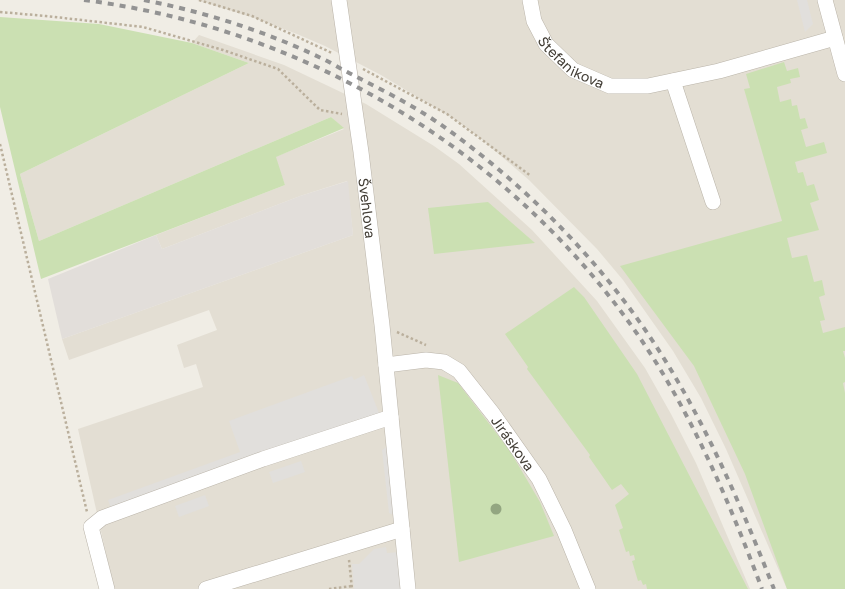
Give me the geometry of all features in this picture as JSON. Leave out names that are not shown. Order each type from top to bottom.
[{"type":"street","name":"Švehlova","points":[[338,0],[348,61],[382,325],[408,589]]},
{"type":"street","name":"Štefanikova","points":[[530,0],[534,21],[546,44],[573,70],[610,86],[648,86],[673,81],[719,71],[835,38]]},
{"type":"street","points":[[825,0],[845,74]]},
{"type":"street","points":[[673,81],[713,202]]},
{"type":"street","name":"Jiráskova","points":[[386,365],[426,360],[444,362],[459,371],[539,479],[564,530],[588,589]]},
{"type":"street","points":[[107,589],[91,527],[102,518],[263,459],[391,417]]},
{"type":"street","points":[[206,589],[402,530]]},
{"type":"path","points":[[199,0],[252,16],[348,61],[448,114],[531,176]]},
{"type":"path","points":[[0,12],[143,27],[223,50],[278,69],[320,110],[355,114]]},
{"type":"path","points":[[0,144],[91,527]]},
{"type":"path","points":[[382,325],[430,346]]},
{"type":"path","points":[[330,589],[352,588],[348,546]]},
{"type":"shaded area","points":[[197,0],[845,0],[845,589],[787,589],[726,449],[701,398],[673,351],[623,280],[597,249],[529,180],[480,138],[454,119],[381,75],[297,34]]},
{"type":"shaded area","points":[[797,0],[807,0],[813,24],[805,32]]},
{"type":"shaded area","points":[[199,35],[284,65],[366,104],[434,146],[459,164],[532,230],[597,301],[645,368],[696,463],[750,589],[114,589],[78,429],[203,387],[196,364],[184,368],[177,345],[217,330],[209,310],[69,360],[62,339],[353,235],[347,181],[300,196],[162,249],[156,235],[285,185],[275,157],[344,129],[331,117],[39,241],[20,174],[249,63],[192,43]]},
{"type":"shaded area","points":[[348,181],[353,235],[62,339],[48,279],[156,235],[162,249],[300,196]]},
{"type":"shaded area","points":[[364,375],[379,413],[112,511],[108,500],[240,452],[229,421],[352,376],[354,380]]},
{"type":"shaded area","points":[[388,446],[396,516],[389,513],[382,450]]},
{"type":"shaded area","points":[[301,461],[305,472],[273,483],[269,472]]},
{"type":"shaded area","points":[[205,495],[209,506],[179,517],[175,506]]},
{"type":"shaded area","points":[[386,547],[387,553],[400,552],[403,589],[354,589],[352,564],[359,564],[374,549]]},
{"type":"green space","points":[[0,17],[99,24],[192,43],[249,63],[20,174],[39,241],[331,117],[344,128],[276,157],[285,185],[41,279],[0,107]]},
{"type":"green space","points":[[784,62],[787,71],[798,68],[800,77],[790,79],[791,83],[777,87],[780,102],[791,99],[792,106],[797,105],[800,119],[805,118],[808,128],[801,130],[806,147],[824,142],[827,153],[795,162],[798,173],[803,172],[807,186],[814,184],[819,200],[810,203],[819,230],[787,238],[792,258],[807,255],[814,282],[822,280],[825,295],[819,297],[825,320],[820,321],[823,333],[845,327],[845,351],[843,351],[845,358],[845,382],[843,383],[845,393],[845,589],[787,589],[745,474],[694,366],[620,266],[782,221],[744,89],[750,88],[746,74]]},
{"type":"green space","points":[[488,202],[535,243],[434,254],[428,208]]},
{"type":"green space","points":[[574,287],[584,297],[637,374],[748,589],[647,589],[646,584],[643,585],[641,580],[638,581],[632,561],[635,560],[634,555],[630,556],[629,551],[626,552],[619,530],[623,528],[615,505],[629,494],[621,484],[612,490],[589,457],[590,455],[527,369],[528,367],[505,334]]},
{"type":"green space","points":[[438,375],[458,383],[510,451],[540,502],[554,536],[459,562]]},
{"type":"railway","points":[[84,0],[170,16],[254,41],[335,76],[411,118],[482,169],[548,227],[606,292],[657,364],[702,446],[740,531],[762,589]]},
{"type":"railway","points":[[144,0],[234,23],[278,39],[328,61],[436,121],[477,151],[533,200],[608,281],[631,310],[671,370],[720,461],[774,589]]}]
